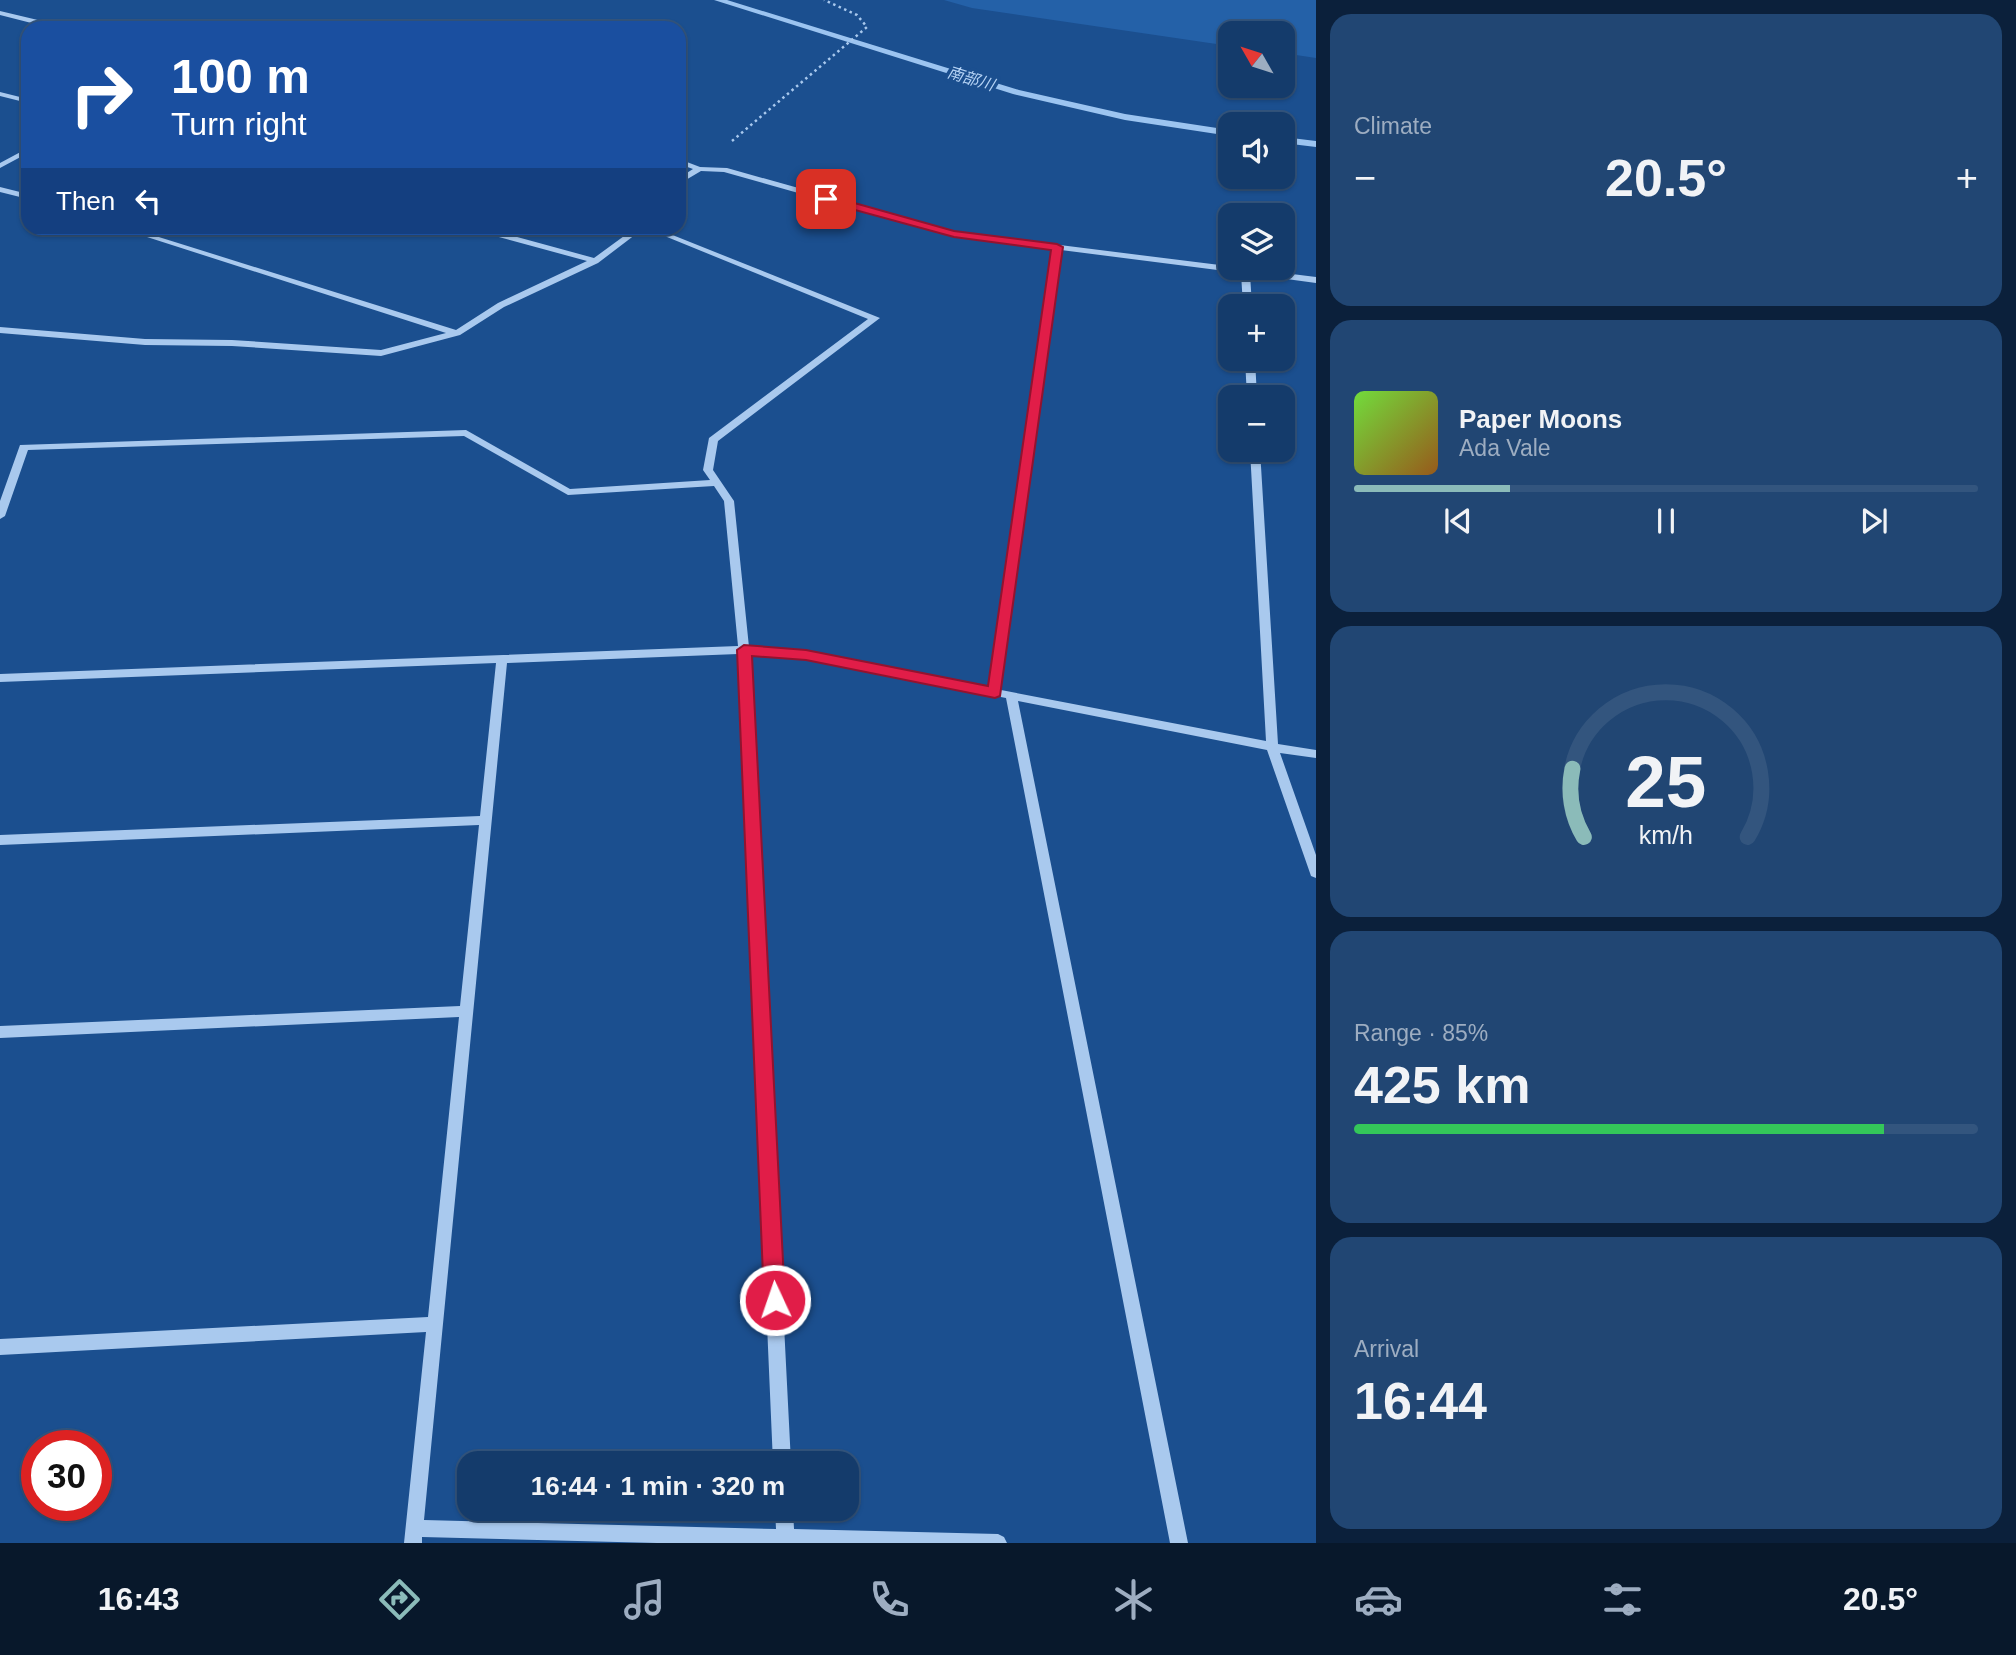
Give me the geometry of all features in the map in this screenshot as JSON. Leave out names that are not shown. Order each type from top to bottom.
[{"type":"street","points":[[0,13],[32,21]]},
{"type":"street","points":[[0,93],[21,99]]},
{"type":"street","points":[[0,166],[21,154]]},
{"type":"street","points":[[686,164],[699,169],[724,170],[954,234],[1218,268]]},
{"type":"street","points":[[686,177],[699,169]]},
{"type":"street","points":[[0,188],[21,195]]},
{"type":"street","points":[[145,235],[457,333]]},
{"type":"street","points":[[501,235],[594,261]]},
{"type":"street","points":[[1,330],[46,331],[145,342],[232,343],[381,353],[457,333],[501,304],[594,261],[630,235]]},
{"type":"street","points":[[667,235],[875,318],[713,440],[708,470],[729,501],[744,650],[781,1451]]},
{"type":"street","points":[[995,692],[1057,247]]},
{"type":"street","points":[[1295,277],[1316,279]]},
{"type":"street","points":[[0,516],[24,447],[466,433],[568,492],[717,483]]},
{"type":"street","points":[[1256,462],[1272,747],[1316,873]]},
{"type":"street","points":[[0,678],[744,650],[806,655],[1316,754]]},
{"type":"street","points":[[502,659],[413,1536],[998,1543]]},
{"type":"street","points":[[1011,696],[1179,1543]]},
{"type":"street","points":[[0,840],[486,820]]},
{"type":"street","points":[[0,1032],[467,1011]]},
{"type":"street","points":[[0,1347],[435,1324]]},
{"type":"street","points":[[785,1521],[786,1540]]},
{"type":"path","points":[[699,169],[867,27],[857,15],[824,0]]},
{"type":"shaded area","points":[[944,0],[1316,0],[1316,58],[1295,55],[1295,21],[1218,21],[1218,44],[972,8]]},
{"type":"waterway","name":"南部川","points":[[718,0],[1016,92],[1125,117],[1218,131]]},
{"type":"waterway","name":"南部川","points":[[1295,141],[1316,144]]},
{"type":"route","points":[[775,1300],[744,650],[806,655],[995,692],[1057,247],[954,234],[826,199]]}]
